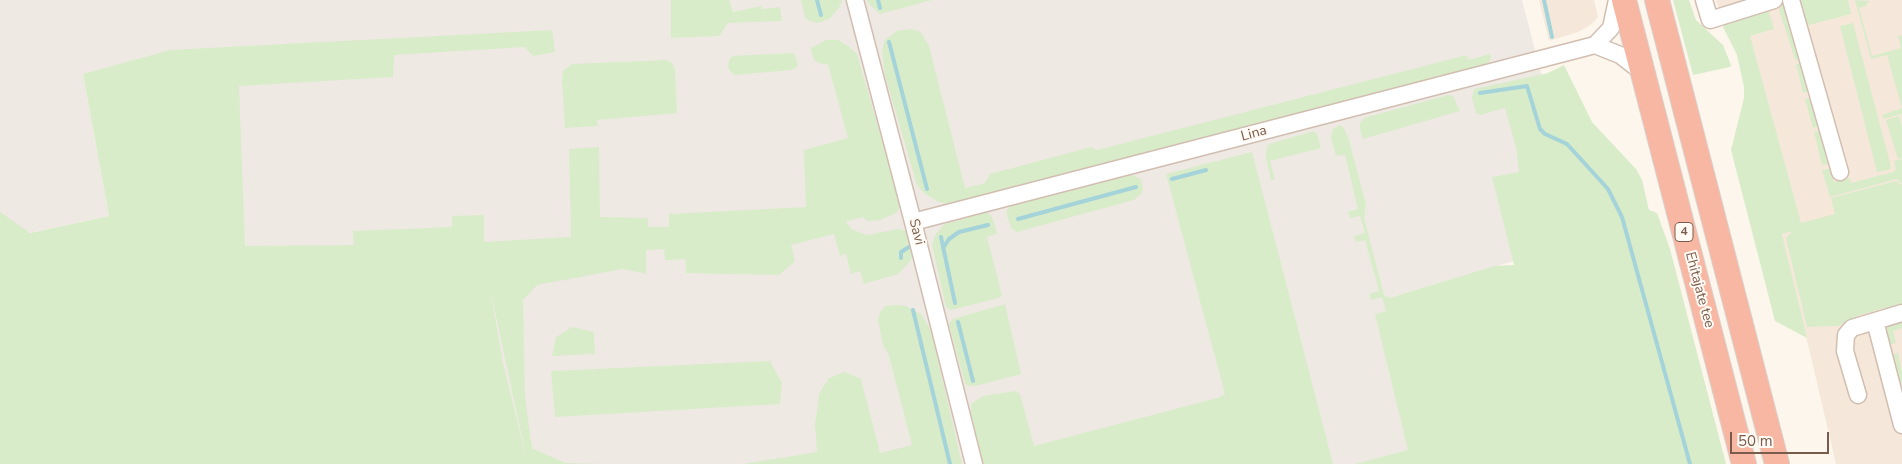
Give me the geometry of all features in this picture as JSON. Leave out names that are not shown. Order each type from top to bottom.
[{"type":"highway","name":"Ehitajate tee","points":[[1624,0],[1744,464]]},
{"type":"highway","points":[[1657,0],[1777,464]]},
{"type":"street","name":"Savi","points":[[855,0],[974,464]]},
{"type":"street","points":[[1617,0],[1611,28],[1595,45],[1620,55],[1642,72]]},
{"type":"street","points":[[1704,0],[1710,20],[1774,0]]},
{"type":"street","points":[[1791,0],[1840,172]]},
{"type":"street","name":"Lina","points":[[913,222],[1595,45]]},
{"type":"street","points":[[1858,395],[1845,351],[1846,335],[1852,328],[1902,314]]},
{"type":"street","points":[[1875,321],[1902,425]]},
{"type":"shaded area","points":[[0,0],[1522,0],[1585,240],[1389,298],[1422,464],[1239,464],[1034,446],[982,459],[983,464],[299,464],[211,260],[83,74],[109,216],[0,239]]},
{"type":"shaded area","points":[[1539,0],[1594,0],[1598,17],[1592,24],[1578,32],[1549,41]]},
{"type":"shaded area","points":[[1716,0],[1902,0],[1902,464],[1836,464],[1738,46],[1723,22]]},
{"type":"green space","points":[[671,0],[729,0],[733,12],[761,6],[762,9],[780,7],[782,21],[728,23],[719,36],[671,38]]},
{"type":"green space","points":[[801,0],[842,0],[839,8],[829,19],[818,23],[809,21],[805,17]]},
{"type":"green space","points":[[867,0],[932,0],[880,14]]},
{"type":"green space","points":[[1673,0],[1689,0],[1696,20],[1723,45],[1731,65],[1730,67],[1693,75]]},
{"type":"green space","points":[[1799,0],[1848,0],[1851,14],[1801,27]]},
{"type":"green space","points":[[1855,0],[1869,1],[1866,6],[1859,8],[1872,56],[1901,48],[1898,36],[1902,35],[1902,108],[1887,55],[1871,59]]},
{"type":"green space","points":[[1783,4],[1790,7],[1801,58],[1795,60],[1779,10]]},
{"type":"green space","points":[[1765,10],[1769,12],[1774,29],[1750,36],[1801,223],[1835,214],[1831,198],[1896,181],[1902,185],[1902,309],[1884,308],[1860,315],[1838,326],[1807,327],[1786,238],[1793,231],[1782,234],[1807,338],[1775,321],[1731,150],[1744,98],[1744,87],[1737,55],[1723,27],[1728,20]]},
{"type":"green space","points":[[1853,23],[1891,167],[1889,170],[1877,172],[1840,26]]},
{"type":"green space","points":[[911,29],[921,32],[929,46],[965,188],[985,183],[990,174],[1091,147],[1097,150],[1467,55],[1468,60],[1490,54],[1491,58],[1483,67],[954,204],[938,202],[923,192],[917,185],[885,75],[882,53],[884,41],[897,31]]},
{"type":"green space","points":[[552,30],[555,52],[533,56],[525,47],[394,55],[393,77],[239,86],[245,246],[354,245],[353,231],[452,227],[452,216],[484,215],[484,242],[571,237],[569,149],[599,147],[600,217],[648,218],[648,227],[669,227],[669,214],[806,207],[804,150],[848,138],[828,64],[815,61],[811,48],[826,40],[838,40],[857,54],[901,206],[896,213],[880,220],[867,221],[863,217],[847,221],[847,224],[853,230],[868,235],[898,229],[907,231],[913,252],[911,260],[898,274],[864,284],[860,271],[851,274],[846,254],[840,256],[834,234],[791,245],[795,261],[779,275],[686,273],[685,259],[665,260],[664,249],[646,250],[646,274],[623,269],[537,285],[523,300],[525,397],[532,448],[565,463],[603,464],[0,464],[0,212],[30,233],[109,216],[83,74],[170,50]],"holes":[[[490,288],[526,457],[503,363]]]},
{"type":"green space","points":[[793,53],[798,66],[792,70],[734,75],[728,68],[729,60],[733,56]]},
{"type":"green space","points":[[666,60],[672,63],[675,69],[677,113],[597,120],[598,126],[565,128],[562,79],[563,71],[572,64]]},
{"type":"green space","points":[[1803,62],[1811,91],[1803,93],[1796,64]]},
{"type":"green space","points":[[1564,65],[1592,122],[1636,169],[1642,180],[1649,210],[1657,213],[1670,249],[1726,464],[1355,464],[1408,450],[1375,314],[1386,311],[1382,297],[1371,300],[1369,294],[1379,291],[1365,240],[1356,242],[1354,236],[1365,233],[1360,216],[1350,218],[1348,212],[1358,209],[1345,155],[1336,156],[1331,138],[1333,129],[1340,125],[1344,128],[1349,140],[1366,205],[1364,218],[1384,295],[1389,298],[1495,266],[1514,265],[1492,177],[1519,172],[1516,147],[1505,108],[1481,115],[1476,113],[1472,98],[1474,89],[1548,73]]},
{"type":"green space","points":[[1448,95],[1453,96],[1460,111],[1363,139],[1360,123],[1364,118]]},
{"type":"green space","points":[[1812,97],[1820,126],[1813,128],[1805,99]]},
{"type":"green space","points":[[1902,108],[1902,118],[1901,114],[1884,119],[1882,115]]},
{"type":"green space","points":[[1899,116],[1902,126],[1902,158],[1898,159],[1886,120]]},
{"type":"green space","points":[[1821,130],[1829,164],[1822,165],[1814,132]]},
{"type":"green space","points":[[1314,131],[1317,134],[1321,148],[1270,161],[1275,180],[1271,180],[1266,157],[1269,144]]},
{"type":"green space","points":[[1252,152],[1333,464],[983,464],[971,413],[971,404],[983,396],[1015,391],[1020,394],[1034,446],[1217,398],[1225,394],[1166,174]]},
{"type":"green space","points":[[1902,159],[1902,184],[1897,179],[1830,197],[1822,170],[1831,168],[1834,182],[1850,178],[1851,183],[1893,172],[1896,169],[1894,161]]},
{"type":"green space","points":[[1132,175],[1141,179],[1143,189],[1142,193],[1134,200],[1017,232],[1011,228],[1006,212],[1010,206]]},
{"type":"green space","points":[[988,212],[993,219],[997,234],[987,237],[1002,295],[999,298],[951,310],[946,307],[932,245],[935,235],[945,224]]},
{"type":"green space","points":[[1005,304],[1021,374],[969,386],[965,384],[949,324],[953,319]]},
{"type":"green space","points":[[885,306],[906,306],[921,314],[931,331],[962,464],[743,464],[817,452],[815,425],[819,394],[829,378],[845,372],[861,379],[880,453],[912,445],[889,356],[883,345],[878,321],[879,314]]},
{"type":"green space","points":[[1902,322],[1902,328],[1893,331],[1896,343],[1888,345],[1884,333],[1888,326]]},
{"type":"green space","points":[[572,327],[594,332],[595,354],[552,356],[556,337]]},
{"type":"green space","points":[[1898,353],[1902,371],[1902,382],[1899,383],[1892,354]]},
{"type":"green space","points":[[770,361],[782,383],[780,404],[555,417],[551,371]]},
{"type":"waterway","points":[[817,0],[821,15]]},
{"type":"waterway","points":[[878,0],[880,8]]},
{"type":"waterway","points":[[1544,0],[1552,37]]},
{"type":"waterway","points":[[889,42],[927,189]]},
{"type":"waterway","points":[[1480,93],[1527,86],[1540,129],[1545,134],[1567,144],[1608,189],[1622,217],[1690,464]]},
{"type":"waterway","points":[[1172,179],[1206,170]]},
{"type":"waterway","points":[[1018,219],[1136,187]]},
{"type":"waterway","points":[[943,248],[949,239],[959,232],[988,225]]},
{"type":"waterway","points":[[941,237],[955,303]]},
{"type":"waterway","points":[[901,258],[901,252],[909,247]]},
{"type":"waterway","points":[[913,310],[950,464]]},
{"type":"waterway","points":[[958,322],[973,381]]}]
